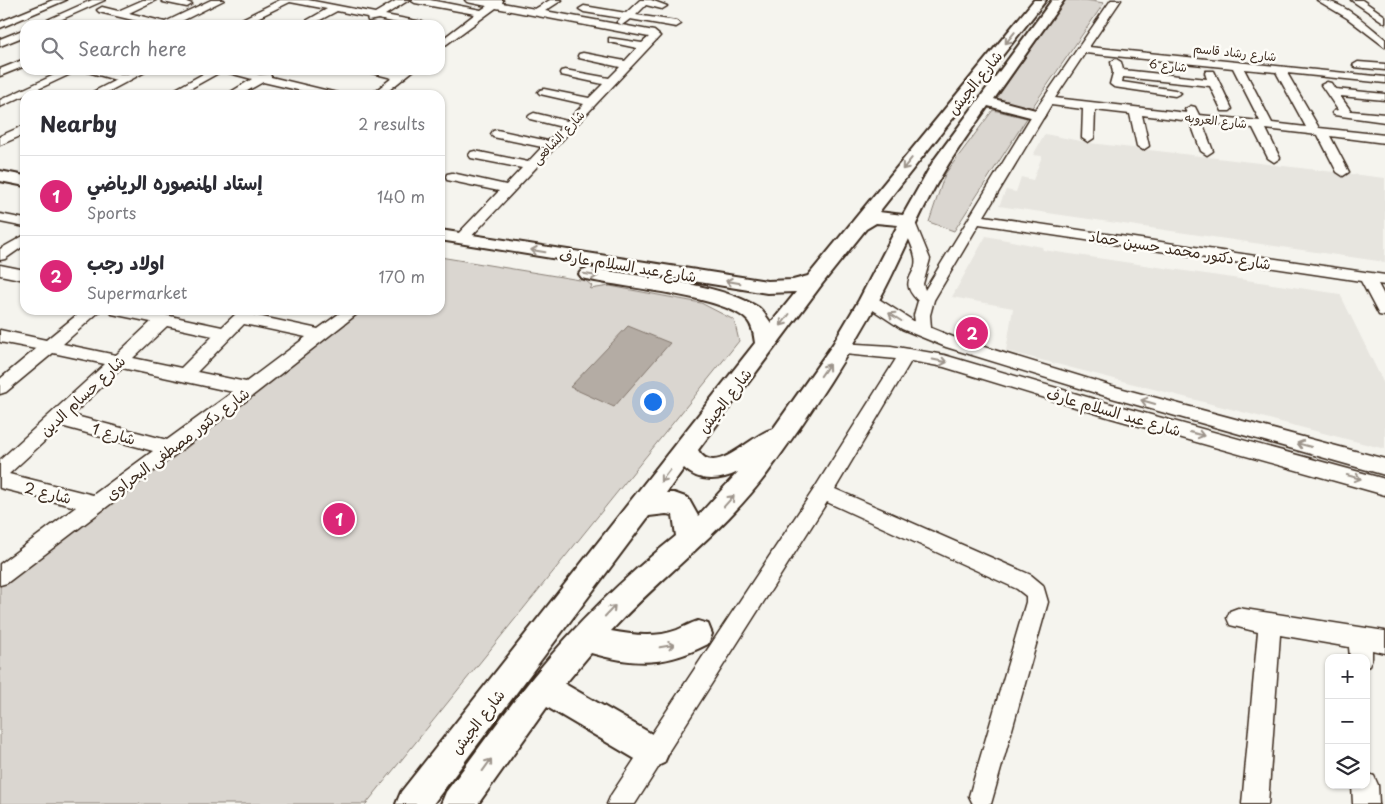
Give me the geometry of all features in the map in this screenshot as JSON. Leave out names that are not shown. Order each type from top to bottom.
[{"type":"main road","name":"شارع الجيش","points":[[413,804],[858,226],[1038,11],[1058,0]]},
{"type":"main road","name":"شارع الجيش","points":[[458,804],[543,688],[585,638],[619,602],[654,569],[689,541],[745,484],[786,429],[840,349],[869,300],[920,198],[940,163],[985,101],[1038,11]]},
{"type":"main road","points":[[985,101],[1038,115]]},
{"type":"main road","points":[[0,164],[20,167]]},
{"type":"main road","points":[[0,176],[20,180]]},
{"type":"main road","points":[[858,226],[871,218],[880,217],[900,219],[909,223]]},
{"type":"main road","name":"شارع عبد السلام عارف","points":[[445,236],[758,286],[793,286],[815,280]]},
{"type":"main road","name":"شارع عبد السلام عارف","points":[[445,249],[676,290],[730,302],[752,313],[761,322],[766,345]]},
{"type":"main road","points":[[730,302],[756,304],[768,302],[770,294],[758,286]]},
{"type":"main road","points":[[686,449],[689,459],[698,467],[711,471],[724,470],[786,429]]},
{"type":"main road","points":[[642,506],[672,503],[681,506],[687,513],[689,541]]},
{"type":"main road","points":[[585,638],[613,646],[642,649],[672,645],[698,634]]},
{"type":"main road","points":[[543,688],[653,752]]},
{"type":"street","points":[[36,0],[56,2],[77,10]]},
{"type":"street","points":[[16,10],[54,20],[100,0]]},
{"type":"street","points":[[119,14],[151,0]]},
{"type":"street","points":[[166,0],[186,4]]},
{"type":"street","points":[[177,20],[220,0]]},
{"type":"street","points":[[245,20],[287,0]]},
{"type":"street","points":[[294,0],[396,20]]},
{"type":"street","points":[[369,20],[404,0]]},
{"type":"street","points":[[415,0],[483,13]]},
{"type":"street","points":[[470,0],[500,3],[616,28],[641,4]]},
{"type":"street","points":[[445,42],[483,13],[500,3],[516,0]]},
{"type":"street","points":[[537,12],[557,0]]},
{"type":"street","points":[[924,333],[922,315],[926,300],[1038,115],[1116,0]]},
{"type":"street","points":[[1322,0],[1350,16],[1385,44]]},
{"type":"street","points":[[1356,0],[1379,9],[1385,20]]},
{"type":"street","points":[[0,24],[56,2]]},
{"type":"street","points":[[558,17],[587,5],[605,3],[662,6]]},
{"type":"street","points":[[587,5],[626,17],[674,20],[641,4]]},
{"type":"street","points":[[579,21],[587,5]]},
{"type":"street","points":[[313,20],[336,8]]},
{"type":"street","points":[[102,10],[145,20]]},
{"type":"street","points":[[0,24],[20,30]]},
{"type":"street","name":"شارع الشافعى","points":[[461,239],[655,35],[616,28]]},
{"type":"street","points":[[445,29],[459,32]]},
{"type":"street","points":[[0,42],[20,33]]},
{"type":"street","points":[[613,40],[645,47]]},
{"type":"street","name":"شارع رشاد قاسم","points":[[1083,50],[1385,80]]},
{"type":"street","points":[[1115,53],[1118,73],[1116,84],[1176,97],[1172,79]]},
{"type":"street","points":[[1352,54],[1366,78]]},
{"type":"street","points":[[583,56],[627,65]]},
{"type":"street","points":[[1204,61],[1226,109]]},
{"type":"street","points":[[0,73],[20,64]]},
{"type":"street","points":[[1236,64],[1263,126],[1274,158]]},
{"type":"street","points":[[1358,65],[1385,67]]},
{"type":"street","points":[[1279,68],[1343,172]]},
{"type":"street","points":[[1318,72],[1332,92],[1342,113],[1385,118]]},
{"type":"street","points":[[565,73],[611,82]]},
{"type":"street","name":"شارع 6","points":[[1118,73],[1215,84]]},
{"type":"street","points":[[30,90],[63,75]]},
{"type":"street","points":[[111,75],[126,79]]},
{"type":"street","points":[[103,90],[134,75]]},
{"type":"street","points":[[180,90],[208,75]]},
{"type":"street","points":[[249,75],[312,90]]},
{"type":"street","points":[[241,90],[268,75]]},
{"type":"street","points":[[382,90],[401,75]]},
{"type":"street","points":[[544,92],[592,102]]},
{"type":"street","points":[[1332,92],[1385,97]]},
{"type":"street","points":[[0,104],[20,95]]},
{"type":"street","name":"شارع العروبه","points":[[1047,101],[1135,111],[1192,113],[1263,126],[1382,137]]},
{"type":"street","points":[[1088,138],[1090,106]]},
{"type":"street","points":[[1135,111],[1143,146]]},
{"type":"street","points":[[1192,113],[1206,151]]},
{"type":"street","points":[[534,117],[570,125]]},
{"type":"street","points":[[0,141],[20,131]]},
{"type":"street","points":[[497,134],[550,146]]},
{"type":"street","points":[[475,155],[530,166]]},
{"type":"street","points":[[452,177],[508,189]]},
{"type":"street","points":[[0,218],[20,222]]},
{"type":"street","name":"شارع دكتور محمد حسين حماد","points":[[975,218],[1385,280]]},
{"type":"street","points":[[909,223],[923,258],[915,284],[918,292],[926,300]]},
{"type":"street","points":[[0,256],[20,242]]},
{"type":"street","points":[[0,270],[20,274]]},
{"type":"street","points":[[1367,278],[1385,311]]},
{"type":"street","name":"شارع عبد السلام عارف","points":[[869,300],[924,333],[1112,392],[1385,486]]},
{"type":"street","points":[[0,388],[87,315]]},
{"type":"street","points":[[141,315],[225,333]]},
{"type":"street","points":[[184,375],[244,315]]},
{"type":"street","points":[[249,315],[321,335]]},
{"type":"street","name":"شارع دكتور مصطفى البحراوى","points":[[0,575],[347,315]]},
{"type":"street","name":"شارع حسام الدين","points":[[0,470],[164,320]]},
{"type":"street","points":[[0,336],[250,389]]},
{"type":"street","name":"شارع عبد السلام عارف","points":[[840,349],[907,354],[944,361],[1111,411],[1385,467]]},
{"type":"street","points":[[620,804],[823,492],[907,354]]},
{"type":"street","points":[[1111,411],[1112,392]]},
{"type":"street","name":"شارع 1","points":[[57,418],[170,448]]},
{"type":"street","name":"شارع 2","points":[[0,480],[95,504]]},
{"type":"street","points":[[823,492],[1024,582],[1032,587],[1037,594],[1037,602],[982,796]]},
{"type":"street","points":[[1238,618],[1270,623],[1360,648],[1385,642]]},
{"type":"street","points":[[1255,804],[1270,623]]},
{"type":"street","points":[[1365,789],[1366,804]]},
{"type":"shaded area","points":[[1065,0],[1085,0],[1104,3],[1031,109],[995,101]]},
{"type":"shaded area","points":[[993,110],[1027,118],[954,231],[929,222],[945,174]]},
{"type":"shaded area","points":[[1045,134],[1090,143],[1385,178],[1385,262],[999,206],[1006,190],[1016,192],[1021,177],[1033,180],[1042,156],[1033,155]]},
{"type":"shaded area","points":[[986,236],[1042,247],[1043,250],[1340,294],[1385,386],[1385,449],[1006,351],[1013,308],[952,297]]},
{"type":"shaded area","points":[[445,258],[586,281],[592,286],[590,289],[610,286],[701,303],[734,320],[739,341],[366,804],[0,804],[0,582],[354,315],[445,315]]},
{"type":"shaded area","points":[[628,326],[670,343],[614,407],[570,387]]},
{"type":"place","name":"اولاد رجب","points":[[972,333]]},
{"type":"place","name":"إستاد المنصوره الرياضي","points":[[339,519]]}]
